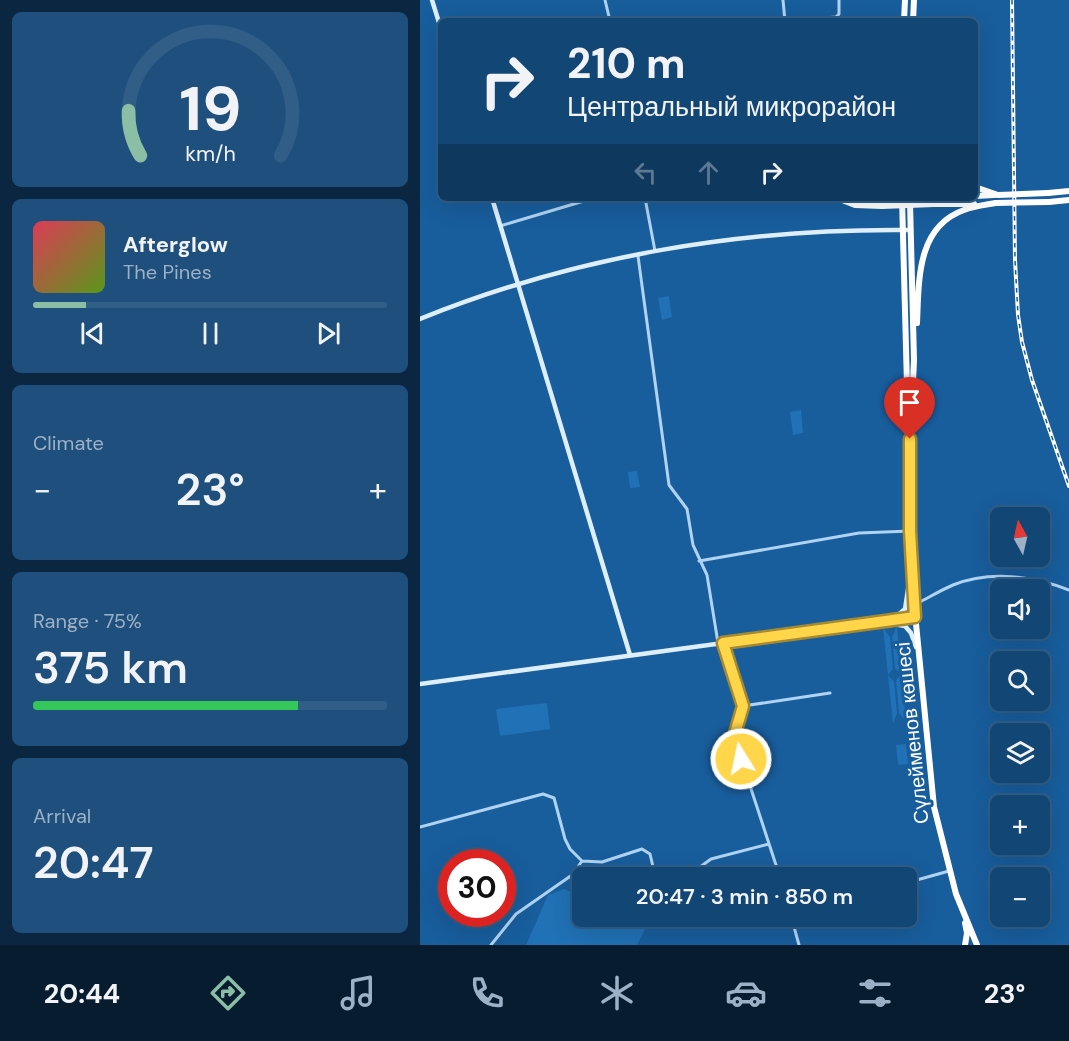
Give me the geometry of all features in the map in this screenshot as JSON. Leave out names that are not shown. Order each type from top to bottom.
[{"type":"highway","points":[[904,18],[905,0]]},
{"type":"highway","points":[[914,0],[914,17]]},
{"type":"highway","points":[[978,187],[998,195]]},
{"type":"highway","points":[[978,196],[1069,191]]},
{"type":"highway","points":[[955,201],[996,203],[1069,200]]},
{"type":"highway","points":[[845,201],[855,205],[917,201]]},
{"type":"highway","points":[[902,201],[901,230],[910,421]]},
{"type":"highway","points":[[910,201],[914,360]]},
{"type":"highway","points":[[910,421],[923,255],[940,225],[952,215],[971,207],[996,203]]},
{"type":"highway","name":"Сүлейменов көшесі","points":[[910,421],[910,531],[914,605],[931,784],[949,871],[959,903],[977,945]]},
{"type":"highway","points":[[959,903],[966,927],[965,945]]},
{"type":"street","points":[[432,0],[438,19]]},
{"type":"street","points":[[605,0],[609,18]]},
{"type":"street","points":[[783,0],[786,18]]},
{"type":"street","points":[[824,18],[836,17],[839,0]]},
{"type":"street","points":[[493,201],[630,655]]},
{"type":"street","points":[[500,226],[584,201]]},
{"type":"street","points":[[646,201],[655,251]]},
{"type":"street","points":[[420,319],[518,284],[638,254],[777,235],[910,230]]},
{"type":"street","points":[[638,254],[669,485],[687,509],[692,542],[706,575],[720,643],[743,706],[734,737],[751,793],[778,867]]},
{"type":"street","points":[[699,561],[859,532],[910,531]]},
{"type":"street","points":[[869,623],[898,615],[905,609],[912,563]]},
{"type":"street","points":[[914,605],[955,584],[982,577],[1017,577],[1045,581],[1069,590]]},
{"type":"street","points":[[420,684],[915,617]]},
{"type":"street","points":[[869,623],[897,623],[905,626],[911,633],[920,659]]},
{"type":"street","points":[[743,706],[830,693]]},
{"type":"street","points":[[420,826],[543,794],[554,798],[565,839],[582,861],[602,862],[642,849],[650,854],[653,867]]},
{"type":"street","points":[[700,867],[711,859],[769,843]]},
{"type":"street","points":[[490,945],[516,914],[572,875],[582,861]]},
{"type":"street","points":[[917,880],[949,871]]},
{"type":"street","points":[[795,927],[799,945]]},
{"type":"shaded area","points":[[668,296],[672,317],[662,320],[658,298]]},
{"type":"shaded area","points":[[801,410],[803,433],[793,435],[790,412]]},
{"type":"shaded area","points":[[637,471],[640,487],[630,488],[628,472]]},
{"type":"shaded area","points":[[897,626],[901,673],[895,669],[892,637]]},
{"type":"shaded area","points":[[883,628],[890,637],[893,669],[888,675]]},
{"type":"shaded area","points":[[902,675],[906,722],[899,713],[896,680]]},
{"type":"shaded area","points":[[888,676],[894,681],[897,713],[893,724]]},
{"type":"shaded area","points":[[547,703],[550,729],[500,736],[496,709]]},
{"type":"shaded area","points":[[906,744],[908,764],[898,765],[896,745]]},
{"type":"shaded area","points":[[564,889],[572,893],[572,927],[641,927],[645,929],[637,945],[526,945],[548,895]]},
{"type":"railway","points":[[1012,0],[1015,260],[1018,315],[1032,380],[1069,486]]},
{"type":"route","points":[[741,759],[734,737],[743,706],[723,643],[915,617],[910,531],[910,439]]}]
